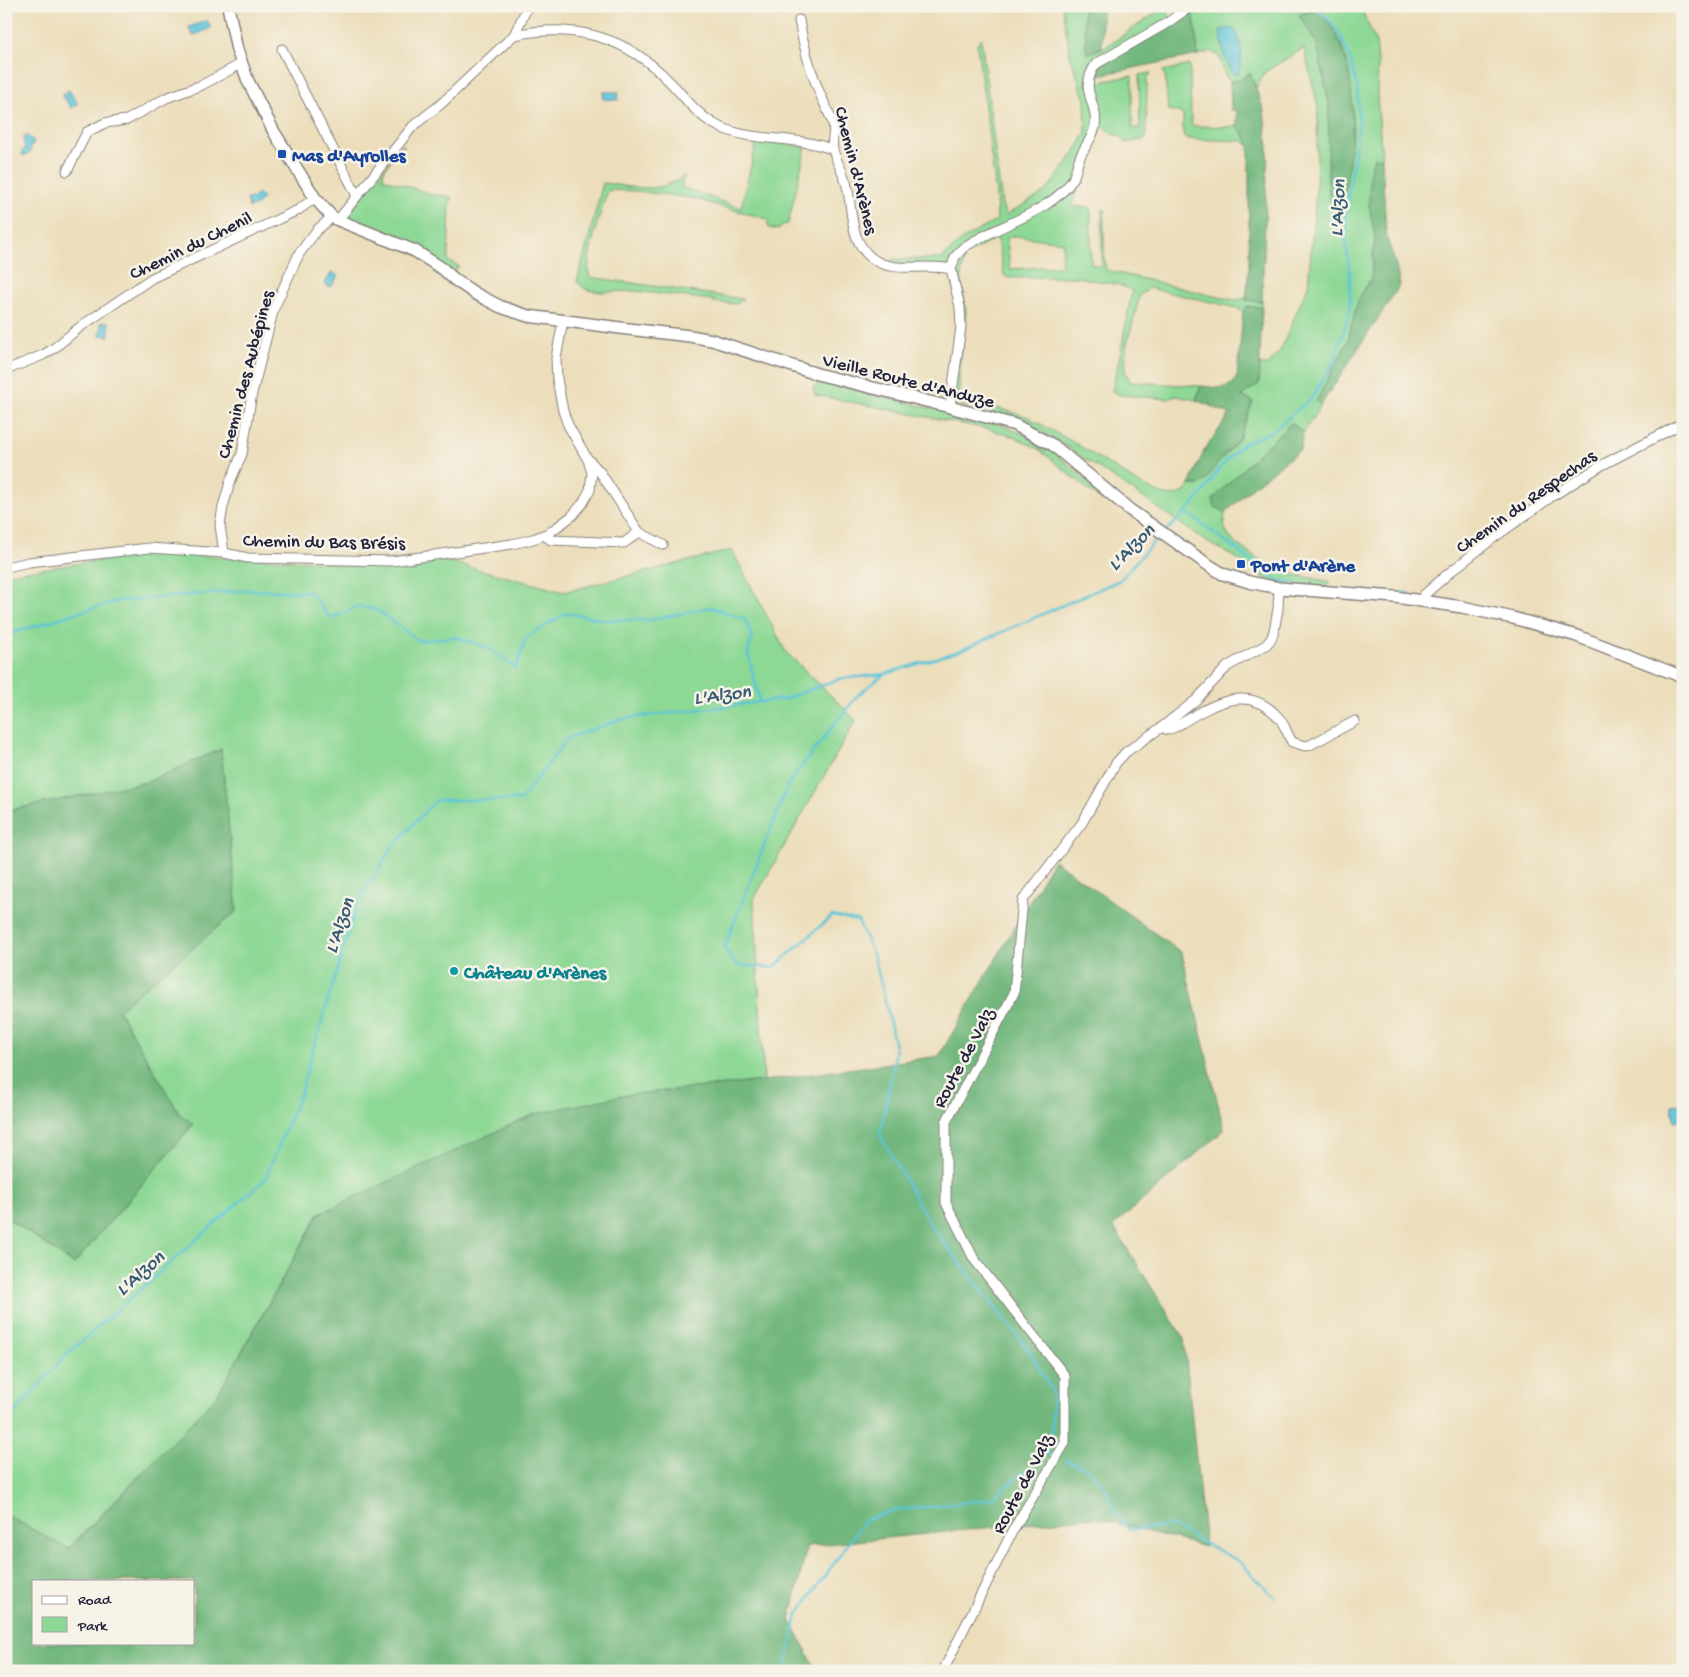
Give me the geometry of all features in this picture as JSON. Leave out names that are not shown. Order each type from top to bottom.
[{"type":"street","name":"Vieille Route d'Anduze","points":[[228,6],[241,64],[256,98],[274,132],[315,198],[335,218],[416,251],[476,294],[501,307],[528,316],[712,340],[817,374],[1015,425],[1053,446],[1080,466],[1130,510],[1223,574],[1279,588],[1386,596],[1462,607],[1545,626],[1577,636],[1683,677]]},
{"type":"street","points":[[514,35],[528,6]]},
{"type":"street","points":[[950,407],[961,327],[960,307],[951,269],[956,257],[967,245],[1048,203],[1066,188],[1073,179],[1080,156],[1095,127],[1087,84],[1088,75],[1096,64],[1167,23],[1191,6]]},
{"type":"street","name":"Chemin d'Arènes","points":[[799,20],[808,64],[832,123],[834,137],[832,149],[846,184],[855,234],[862,249],[879,263],[893,266],[951,269]]},
{"type":"street","points":[[514,35],[538,31],[578,32],[609,39],[623,45],[654,66],[699,113],[724,129],[736,133],[804,142],[832,149]]},
{"type":"street","name":"Chemin des Aubépines","points":[[224,553],[220,525],[223,507],[230,482],[242,454],[252,393],[274,308],[299,254],[317,230],[335,218],[357,196],[413,126],[441,104],[514,35]]},
{"type":"street","points":[[282,49],[357,196]]},
{"type":"street","points":[[67,171],[87,132],[106,123],[127,120],[166,98],[202,84],[241,64]]},
{"type":"street","name":"Chemin du Chenil","points":[[6,370],[43,356],[80,327],[152,278],[298,210],[315,198]]},
{"type":"street","name":"Chemin du Bas Brésis","points":[[6,567],[29,562],[149,548],[224,553],[248,558],[392,561],[512,544],[532,540],[544,535],[572,516],[583,504],[590,490],[592,473],[588,460],[568,425],[563,411],[556,358],[563,320]]},
{"type":"street","name":"Chemin du Respechas","points":[[1420,601],[1424,595],[1496,536],[1551,497],[1602,465],[1683,423]]},
{"type":"street","name":"Chemin du Bas Brésis","points":[[588,460],[600,472],[639,532],[664,545]]},
{"type":"street","points":[[544,535],[551,540],[624,543],[639,532]]},
{"type":"street","name":"Route de Valz","points":[[943,1671],[1013,1530],[1065,1443],[1065,1376],[974,1259],[946,1203],[946,1122],[1014,993],[1023,900],[1082,823],[1116,763],[1126,752],[1196,700],[1228,666],[1266,645],[1271,639],[1274,631],[1279,588]]},
{"type":"street","points":[[1162,727],[1168,730],[1217,704],[1229,699],[1240,698],[1261,704],[1268,709],[1284,725],[1292,742],[1299,745],[1310,745],[1354,721]]},
{"type":"green space","points":[[1062,6],[1083,6],[1087,54],[1107,46],[1165,7],[1173,23],[1097,69],[1099,82],[1132,76],[1132,128],[1140,128],[1139,75],[1151,73],[1147,79],[1146,139],[1126,143],[1121,136],[1110,133],[1103,125],[1083,158],[1075,197],[1071,206],[1091,208],[1091,264],[1102,267],[1102,210],[1106,210],[1104,215],[1104,254],[1106,270],[1218,297],[1236,300],[1246,298],[1246,300],[1262,302],[1262,307],[1246,307],[1243,313],[1237,308],[1149,288],[1140,295],[1126,348],[1125,372],[1131,382],[1201,386],[1196,400],[1176,396],[1168,399],[1120,395],[1112,391],[1132,290],[1119,285],[1076,277],[1008,278],[1004,275],[997,238],[965,255],[961,276],[966,312],[960,363],[959,397],[1028,417],[1078,445],[1140,484],[1161,494],[1172,496],[1185,492],[1189,485],[1199,485],[1239,439],[1253,401],[1240,396],[1259,384],[1260,365],[1268,365],[1280,351],[1308,286],[1316,191],[1318,107],[1304,48],[1265,72],[1256,88],[1250,73],[1230,82],[1225,75],[1219,56],[1210,51],[1198,55],[1192,9],[1196,6],[1360,6],[1376,42],[1378,62],[1377,96],[1382,158],[1374,158],[1369,205],[1375,237],[1371,279],[1362,292],[1355,310],[1348,341],[1316,401],[1321,405],[1303,433],[1292,423],[1213,499],[1215,507],[1226,512],[1224,523],[1226,532],[1239,546],[1271,570],[1331,582],[1326,588],[1271,582],[1233,556],[1201,538],[1058,441],[1024,422],[951,402],[961,327],[951,269],[893,266],[892,259],[941,259],[963,239],[997,220],[996,194],[977,44],[981,38],[1002,205],[1006,215],[1045,192],[1068,162],[1086,133],[1085,101],[1070,54]],"holes":[[[1300,15],[1343,51],[1350,81],[1353,129],[1343,203],[1330,201],[1328,182],[1329,103],[1317,44]],[[1017,236],[1063,242],[1061,266],[1010,269],[1007,238]]]},
{"type":"green space","points":[[1083,6],[1102,6],[1102,47],[1087,54]]},
{"type":"green space","points":[[1192,9],[1198,55],[1099,75],[1097,69],[1104,63],[1188,15]]},
{"type":"green space","points":[[1314,10],[1331,26],[1341,45],[1348,66],[1351,89],[1352,136],[1343,203],[1330,201],[1328,182],[1329,103],[1317,44],[1299,15]]},
{"type":"green space","points":[[1190,65],[1191,122],[1193,126],[1237,127],[1244,134],[1249,145],[1242,141],[1188,139],[1183,135],[1183,115],[1168,110],[1163,71]]},
{"type":"green space","points":[[1250,73],[1264,111],[1268,147],[1262,302],[1246,300],[1249,267],[1249,145],[1244,134],[1237,127],[1237,110],[1231,110],[1230,82]]},
{"type":"green space","points":[[757,140],[806,147],[788,224],[782,225],[779,230],[769,228],[767,219],[691,198],[635,191],[609,190],[598,221],[589,260],[590,277],[743,299],[737,304],[634,291],[602,292],[587,290],[577,282],[603,183],[653,188],[673,183],[685,175],[681,187],[741,208]]},
{"type":"green space","points":[[399,149],[384,170],[383,178],[434,195],[453,198],[450,202],[448,261],[459,266],[453,273],[345,218]]},
{"type":"green space","points":[[1374,157],[1382,158],[1386,236],[1395,262],[1400,285],[1321,405],[1316,401],[1348,341],[1355,310],[1362,292],[1371,279],[1375,237],[1369,205],[1370,171]]},
{"type":"green space","points":[[1246,307],[1262,307],[1259,384],[1241,396],[1253,401],[1239,439],[1225,454],[1206,480],[1199,485],[1189,485],[1205,449],[1230,414],[1196,400],[1201,386],[1226,387],[1237,378],[1243,313]]},
{"type":"green space","points":[[820,381],[981,420],[1023,434],[1066,462],[1103,497],[1102,501],[1040,450],[1015,437],[988,429],[815,395],[813,387]]},
{"type":"green space","points":[[1292,423],[1303,433],[1300,450],[1256,484],[1226,512],[1215,507],[1213,499]]},
{"type":"green space","points":[[732,550],[786,652],[856,720],[754,899],[764,1081],[626,1095],[319,1213],[217,1396],[68,1549],[6,1515],[6,1217],[74,1264],[193,1125],[180,1115],[118,1009],[237,911],[221,749],[147,782],[6,811],[6,574],[151,553],[329,562],[436,558],[564,592]]},
{"type":"green space","points":[[221,749],[237,911],[118,1010],[180,1115],[193,1124],[74,1264],[6,1217],[6,811],[147,782]]},
{"type":"green space","points":[[1054,860],[1182,953],[1224,1130],[1113,1226],[1184,1339],[1205,1547],[1094,1517],[807,1546],[790,1620],[817,1671],[6,1671],[6,1515],[69,1549],[217,1396],[319,1214],[534,1114],[626,1095],[764,1081],[939,1056]]},
{"type":"water","points":[[207,20],[211,28],[193,36],[189,27]]},
{"type":"water","points":[[1232,28],[1236,32],[1241,50],[1241,63],[1238,74],[1233,74],[1224,55],[1220,30]]},
{"type":"water","points":[[69,90],[78,104],[71,108],[62,95]]},
{"type":"water","points":[[603,92],[619,92],[618,100],[603,99]]},
{"type":"water","points":[[26,135],[34,141],[30,149],[31,152],[24,156],[21,154],[25,148],[23,139]]},
{"type":"water","points":[[258,193],[263,198],[257,205],[249,208],[247,199],[253,198]]},
{"type":"water","points":[[332,272],[338,276],[331,287],[325,283]]},
{"type":"water","points":[[101,322],[109,322],[109,336],[99,335],[101,332]]},
{"type":"water","points":[[1681,1104],[1683,1120],[1674,1121],[1672,1105]]},
{"type":"waterway","name":"L'Alzon","points":[[1166,531],[1186,512],[1205,490],[1221,466],[1243,444],[1271,432],[1311,399],[1335,360],[1350,311],[1346,213],[1359,121],[1357,87],[1350,59],[1340,34],[1317,6]]},
{"type":"waterway","points":[[1186,512],[1277,580],[1295,584]]},
{"type":"waterway","name":"L'Alzon","points":[[6,1422],[65,1356],[265,1179],[300,1094],[357,904],[392,847],[436,800],[521,800],[568,738],[622,719],[785,699],[839,679],[885,674],[959,651],[1120,580],[1159,536]]},
{"type":"waterway","points":[[6,635],[116,601],[251,590],[310,592],[330,618],[357,606],[377,610],[419,641],[455,637],[487,647],[516,668],[526,638],[566,613],[605,620],[650,620],[711,607],[745,619],[752,637],[748,653],[760,702]]},
{"type":"waterway","points":[[1400,592],[1409,593]]},
{"type":"waterway","points":[[786,1671],[797,1615],[865,1520],[892,1511],[990,1499],[1032,1466],[1051,1437],[1053,1393],[1030,1352],[931,1226],[880,1135],[896,1051],[874,956],[858,921],[832,916],[773,968],[737,965],[724,948],[789,782],[857,696],[883,675]]},
{"type":"waterway","points":[[1044,1451],[1051,1454]]},
{"type":"waterway","points":[[1065,1460],[1088,1469],[1106,1488],[1116,1513],[1129,1530],[1172,1526],[1239,1561],[1274,1597]]},
{"type":"place","name":"Mas d'Ayrolles","points":[[282,154]]},
{"type":"place","name":"Pont d'Arène","points":[[1241,564]]},
{"type":"place","name":"Château d'Arènes","points":[[454,971]]}]
